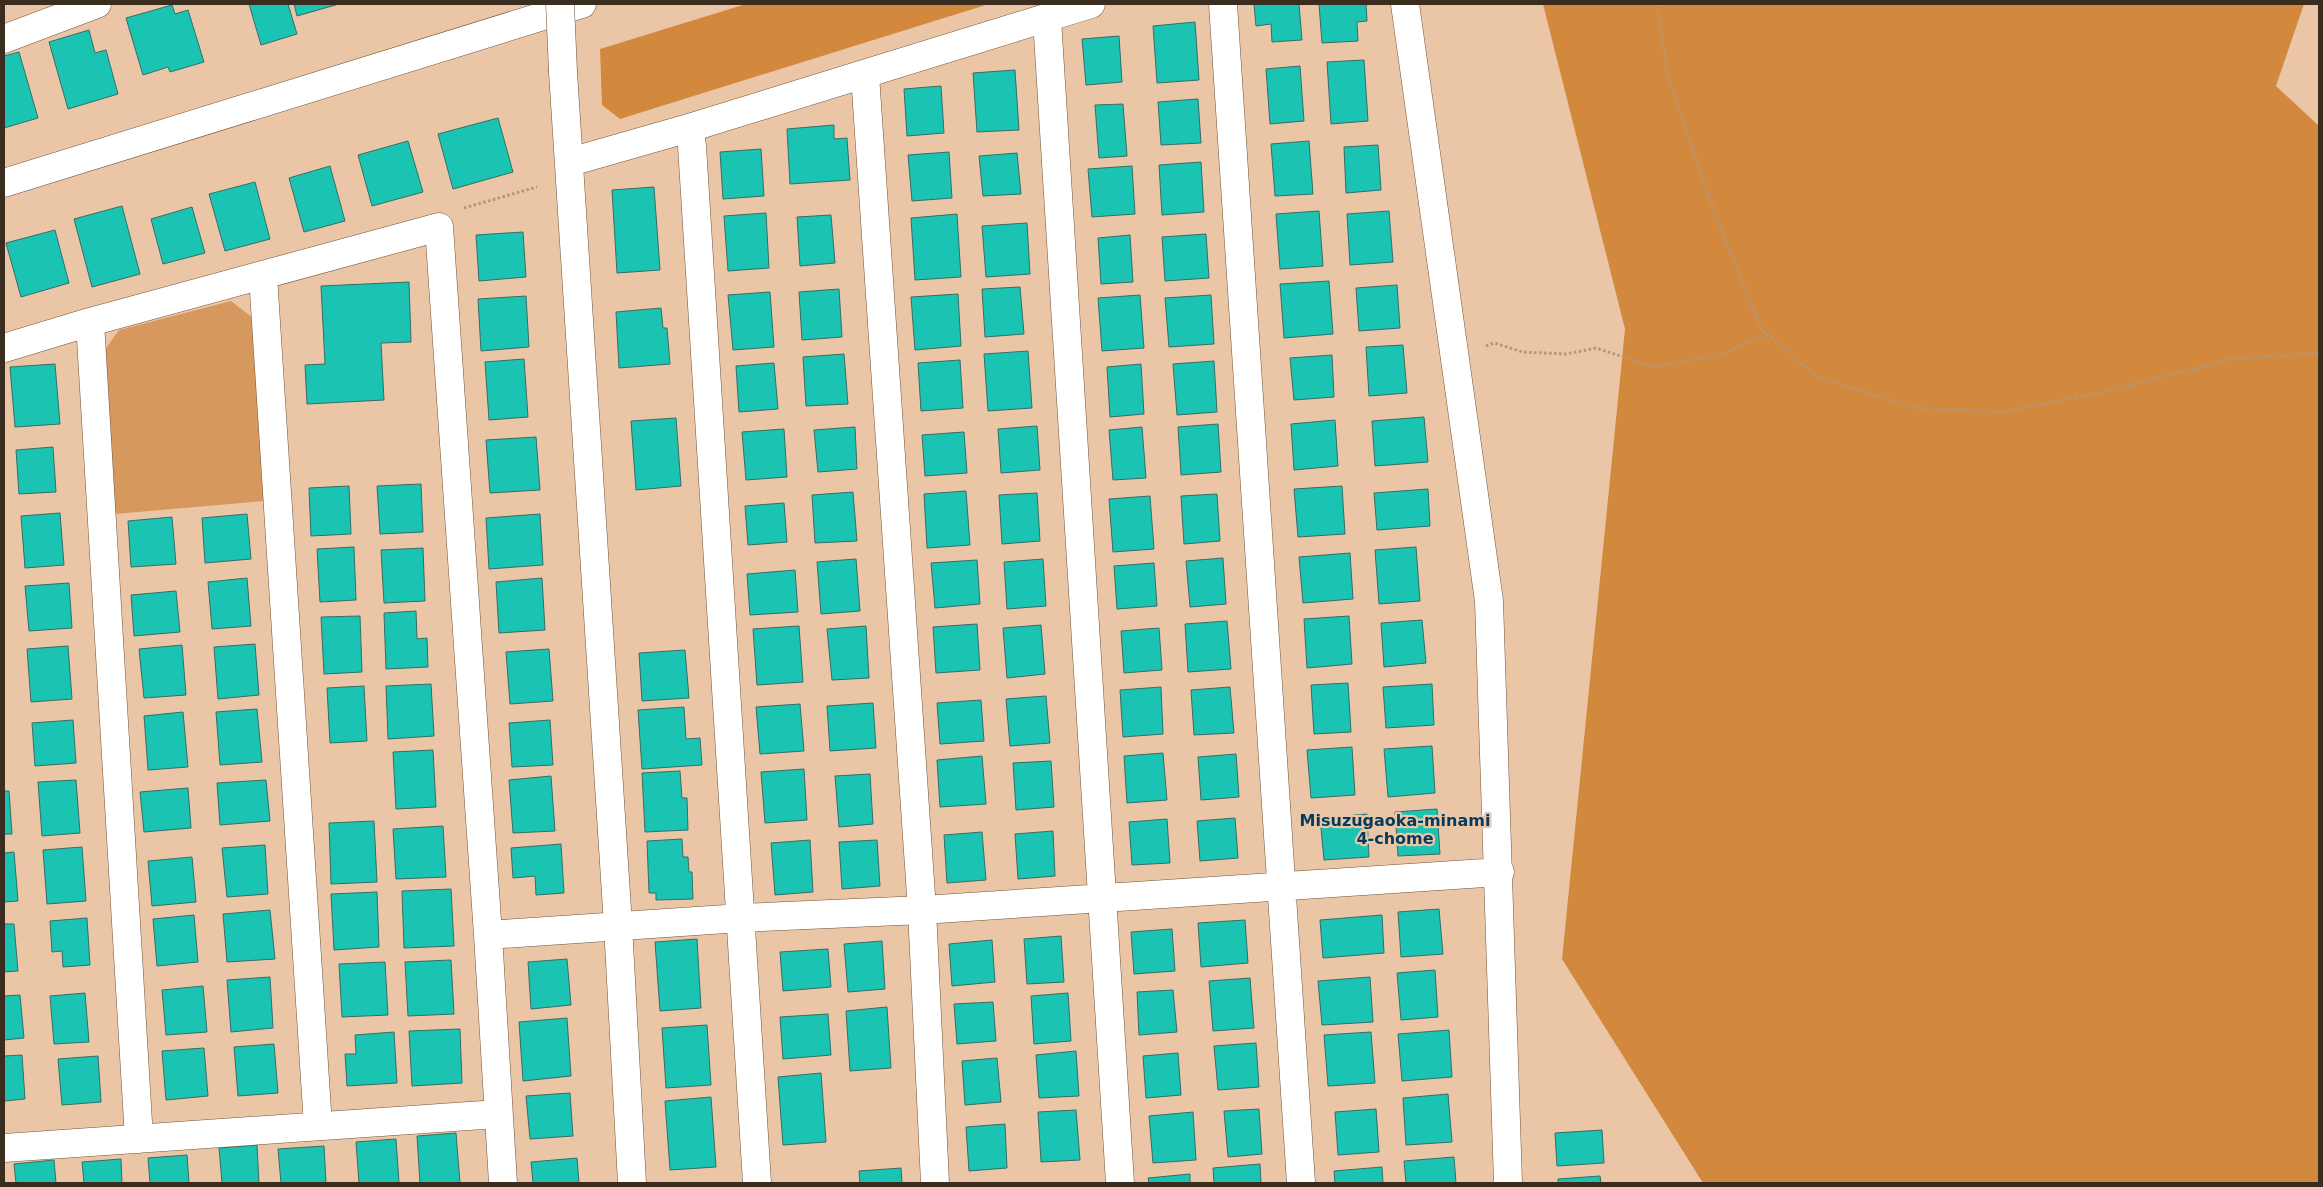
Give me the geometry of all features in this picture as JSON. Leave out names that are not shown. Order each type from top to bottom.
[{"type":"street","points":[[4,39],[97,4]]},
{"type":"street","points":[[560,4],[618,925],[632,1183]]},
{"type":"street","points":[[4,183],[582,4]]},
{"type":"street","points":[[570,162],[865,75],[1091,4]]},
{"type":"street","points":[[1224,4],[1301,1183]]},
{"type":"street","points":[[1405,4],[1489,601],[1500,872],[1508,1183]]},
{"type":"street","points":[[1047,18],[1120,1183]]},
{"type":"street","points":[[865,75],[922,910],[936,1183]]},
{"type":"street","points":[[689,128],[692,146],[757,1183]]},
{"type":"street","points":[[4,348],[90,322],[439,227],[488,935],[503,1183]]},
{"type":"street","points":[[263,276],[318,1126]]},
{"type":"street","points":[[90,322],[139,1139]]},
{"type":"street","points":[[488,935],[618,925],[922,910],[1500,872]]},
{"type":"street","points":[[4,1148],[498,1114]]},
{"type":"path","points":[[1657,4],[1668,76],[1706,186],[1761,328],[1817,377],[1917,408],[2001,412],[2104,392],[2232,359],[2319,353]]},
{"type":"path","points":[[439,227],[460,210],[484,201],[545,184]]},
{"type":"path","points":[[1485,346],[1494,344],[1523,352],[1566,354],[1596,348],[1654,367],[1719,355],[1768,334]]},
{"type":"shaded area","points":[[746,4],[989,4],[620,119],[602,105],[600,49]]},
{"type":"shaded area","points":[[1543,4],[2304,4],[2276,86],[2319,126],[2319,1183],[1703,1183],[1562,959],[1625,329]]},
{"type":"shaded area","points":[[231,301],[253,318],[264,501],[115,514],[104,351],[119,330]]},
{"type":"building","points":[[249,4],[288,4],[297,34],[261,45]]},
{"type":"building","points":[[294,4],[339,4],[297,16]]},
{"type":"building","points":[[1254,4],[1299,4],[1302,40],[1272,42],[1271,24],[1256,26]]},
{"type":"building","points":[[1319,4],[1366,4],[1367,21],[1357,22],[1358,41],[1322,43]]},
{"type":"building","points":[[172,5],[175,14],[188,10],[204,62],[170,72],[168,67],[143,75],[126,18]]},
{"type":"building","points":[[1195,22],[1199,80],[1157,83],[1153,26]]},
{"type":"building","points":[[89,30],[95,53],[106,50],[118,94],[68,109],[49,42]]},
{"type":"building","points":[[1119,36],[1122,82],[1086,85],[1082,39]]},
{"type":"building","points":[[19,52],[38,118],[4,128],[4,56]]},
{"type":"building","points":[[1364,60],[1368,121],[1331,124],[1327,62]]},
{"type":"building","points":[[1300,66],[1304,121],[1270,124],[1266,69]]},
{"type":"building","points":[[1015,70],[1019,130],[977,132],[973,73]]},
{"type":"building","points":[[941,86],[944,133],[907,136],[904,89]]},
{"type":"building","points":[[1198,99],[1201,143],[1161,145],[1158,102]]},
{"type":"building","points":[[1123,104],[1127,156],[1099,158],[1095,105]]},
{"type":"building","points":[[498,118],[513,172],[453,189],[438,134]]},
{"type":"building","points":[[834,125],[834,139],[847,138],[850,180],[790,184],[787,129]]},
{"type":"building","points":[[408,141],[423,192],[372,206],[358,155]]},
{"type":"building","points":[[1309,141],[1313,194],[1275,196],[1271,144]]},
{"type":"building","points":[[1378,145],[1381,190],[1346,193],[1344,147]]},
{"type":"building","points":[[761,149],[764,196],[723,199],[720,152]]},
{"type":"building","points":[[949,152],[952,198],[912,201],[908,155]]},
{"type":"building","points":[[1017,153],[1021,194],[983,196],[979,156]]},
{"type":"building","points":[[1201,162],[1204,212],[1162,215],[1159,165]]},
{"type":"building","points":[[330,166],[345,221],[304,232],[289,178]]},
{"type":"building","points":[[1132,166],[1135,214],[1092,217],[1088,169]]},
{"type":"building","points":[[255,182],[270,239],[225,251],[209,194]]},
{"type":"building","points":[[654,187],[660,270],[617,273],[612,190]]},
{"type":"building","points":[[122,206],[140,274],[92,287],[74,219]]},
{"type":"building","points":[[192,207],[205,253],[163,264],[151,219]]},
{"type":"building","points":[[1319,211],[1323,266],[1280,269],[1276,214]]},
{"type":"building","points":[[1389,211],[1393,262],[1350,265],[1347,214]]},
{"type":"building","points":[[766,213],[769,268],[728,271],[724,216]]},
{"type":"building","points":[[957,214],[961,277],[915,280],[911,218]]},
{"type":"building","points":[[831,215],[835,263],[800,266],[797,217]]},
{"type":"building","points":[[1027,223],[1030,274],[986,277],[982,226]]},
{"type":"building","points":[[55,230],[69,283],[21,297],[6,243]]},
{"type":"building","points":[[523,232],[526,277],[479,281],[476,235]]},
{"type":"building","points":[[1206,234],[1209,278],[1165,281],[1162,237]]},
{"type":"building","points":[[1130,235],[1133,282],[1101,284],[1098,238]]},
{"type":"building","points":[[1329,281],[1333,334],[1284,338],[1280,284]]},
{"type":"building","points":[[409,282],[411,342],[381,343],[384,400],[307,404],[305,365],[325,364],[321,286]]},
{"type":"building","points":[[1397,285],[1400,328],[1359,331],[1356,288]]},
{"type":"building","points":[[1020,287],[1024,334],[985,337],[982,289]]},
{"type":"building","points":[[839,289],[842,337],[802,340],[799,292]]},
{"type":"building","points":[[770,292],[774,347],[733,350],[728,295]]},
{"type":"building","points":[[958,294],[961,346],[915,350],[911,297]]},
{"type":"building","points":[[1140,295],[1144,348],[1102,351],[1098,298]]},
{"type":"building","points":[[1211,295],[1214,344],[1169,347],[1165,298]]},
{"type":"building","points":[[526,296],[529,347],[481,351],[478,299]]},
{"type":"building","points":[[661,308],[663,328],[667,328],[670,364],[619,368],[616,312]]},
{"type":"building","points":[[1403,345],[1407,393],[1369,396],[1366,347]]},
{"type":"building","points":[[1028,351],[1032,408],[988,411],[984,354]]},
{"type":"building","points":[[844,354],[848,404],[806,406],[803,357]]},
{"type":"building","points":[[1332,355],[1334,397],[1294,400],[1290,358]]},
{"type":"building","points":[[524,359],[528,417],[489,420],[485,362]]},
{"type":"building","points":[[960,360],[963,408],[921,411],[918,363]]},
{"type":"building","points":[[1214,361],[1217,412],[1177,415],[1173,364]]},
{"type":"building","points":[[774,363],[778,409],[739,412],[736,366]]},
{"type":"building","points":[[55,364],[60,424],[15,427],[10,367]]},
{"type":"building","points":[[1141,364],[1144,414],[1110,417],[1107,367]]},
{"type":"building","points":[[1424,417],[1428,462],[1375,466],[1372,421]]},
{"type":"building","points":[[676,418],[681,486],[636,490],[631,421]]},
{"type":"building","points":[[1335,420],[1338,466],[1294,470],[1291,424]]},
{"type":"building","points":[[1218,424],[1221,472],[1181,475],[1178,427]]},
{"type":"building","points":[[1037,426],[1040,470],[1001,473],[998,429]]},
{"type":"building","points":[[855,427],[857,469],[818,472],[814,430]]},
{"type":"building","points":[[1142,427],[1146,478],[1113,480],[1109,430]]},
{"type":"building","points":[[784,429],[787,477],[746,480],[742,432]]},
{"type":"building","points":[[964,432],[967,473],[925,476],[922,435]]},
{"type":"building","points":[[536,437],[540,490],[490,493],[486,440]]},
{"type":"building","points":[[53,447],[56,492],[19,494],[16,450]]},
{"type":"building","points":[[421,484],[423,532],[380,534],[377,486]]},
{"type":"building","points":[[349,486],[351,534],[311,536],[309,488]]},
{"type":"building","points":[[1342,486],[1345,534],[1298,537],[1294,489]]},
{"type":"building","points":[[1428,489],[1430,526],[1377,530],[1374,493]]},
{"type":"building","points":[[966,491],[970,545],[927,548],[924,494]]},
{"type":"building","points":[[853,492],[857,541],[815,543],[812,495]]},
{"type":"building","points":[[1037,493],[1040,541],[1002,544],[999,495]]},
{"type":"building","points":[[1217,494],[1220,541],[1184,544],[1181,496]]},
{"type":"building","points":[[1150,496],[1154,549],[1113,552],[1109,499]]},
{"type":"building","points":[[784,503],[787,542],[748,545],[745,506]]},
{"type":"building","points":[[60,513],[64,565],[25,568],[21,516]]},
{"type":"building","points":[[247,514],[251,559],[205,563],[202,518]]},
{"type":"building","points":[[540,514],[543,565],[489,569],[486,518]]},
{"type":"building","points":[[172,517],[176,564],[131,567],[128,521]]},
{"type":"building","points":[[354,547],[356,600],[320,602],[317,549]]},
{"type":"building","points":[[1416,547],[1420,601],[1379,604],[1375,550]]},
{"type":"building","points":[[423,548],[425,601],[384,603],[381,550]]},
{"type":"building","points":[[1350,553],[1353,599],[1303,603],[1299,557]]},
{"type":"building","points":[[1223,558],[1226,604],[1190,607],[1186,561]]},
{"type":"building","points":[[856,559],[860,611],[821,614],[817,562]]},
{"type":"building","points":[[1043,559],[1046,606],[1007,609],[1004,562]]},
{"type":"building","points":[[977,560],[980,604],[935,608],[931,563]]},
{"type":"building","points":[[1154,563],[1157,606],[1117,609],[1114,566]]},
{"type":"building","points":[[795,570],[798,612],[750,615],[747,574]]},
{"type":"building","points":[[247,578],[251,626],[212,629],[208,582]]},
{"type":"building","points":[[542,578],[545,630],[499,633],[496,582]]},
{"type":"building","points":[[69,583],[72,628],[29,631],[25,586]]},
{"type":"building","points":[[176,591],[180,632],[134,636],[131,595]]},
{"type":"building","points":[[416,611],[417,639],[427,638],[428,667],[386,669],[384,613]]},
{"type":"building","points":[[360,616],[362,672],[324,674],[321,617]]},
{"type":"building","points":[[1349,616],[1352,664],[1307,668],[1304,619]]},
{"type":"building","points":[[1422,620],[1426,663],[1384,667],[1381,623]]},
{"type":"building","points":[[1227,621],[1231,669],[1188,672],[1185,624]]},
{"type":"building","points":[[977,624],[980,670],[936,673],[933,627]]},
{"type":"building","points":[[1041,625],[1045,674],[1007,678],[1003,628]]},
{"type":"building","points":[[799,626],[803,682],[757,685],[753,629]]},
{"type":"building","points":[[866,626],[869,678],[832,680],[827,629]]},
{"type":"building","points":[[1159,628],[1162,670],[1124,673],[1121,631]]},
{"type":"building","points":[[255,644],[259,695],[218,699],[214,647]]},
{"type":"building","points":[[182,645],[186,695],[144,698],[139,649]]},
{"type":"building","points":[[68,646],[72,699],[31,702],[27,649]]},
{"type":"building","points":[[549,649],[553,701],[510,704],[506,652]]},
{"type":"building","points":[[685,650],[689,698],[642,701],[639,653]]},
{"type":"building","points":[[1348,683],[1351,732],[1314,734],[1311,685]]},
{"type":"building","points":[[431,684],[434,736],[388,739],[386,686]]},
{"type":"building","points":[[1432,684],[1434,725],[1386,728],[1383,687]]},
{"type":"building","points":[[364,686],[367,741],[330,743],[327,688]]},
{"type":"building","points":[[1161,687],[1163,734],[1123,737],[1120,690]]},
{"type":"building","points":[[1230,687],[1234,733],[1194,735],[1191,690]]},
{"type":"building","points":[[1046,696],[1050,743],[1010,746],[1006,699]]},
{"type":"building","points":[[981,700],[984,741],[940,744],[937,703]]},
{"type":"building","points":[[873,703],[876,748],[830,751],[827,706]]},
{"type":"building","points":[[800,704],[804,751],[760,754],[756,707]]},
{"type":"building","points":[[684,707],[686,739],[700,738],[702,765],[642,769],[638,710]]},
{"type":"building","points":[[257,709],[262,762],[220,765],[216,712]]},
{"type":"building","points":[[183,712],[188,767],[148,770],[144,716]]},
{"type":"building","points":[[73,720],[76,763],[35,766],[32,723]]},
{"type":"building","points":[[550,720],[553,765],[512,767],[509,723]]},
{"type":"building","points":[[1432,746],[1435,793],[1388,797],[1384,749]]},
{"type":"building","points":[[1352,747],[1355,795],[1311,798],[1307,750]]},
{"type":"building","points":[[433,750],[436,807],[396,809],[393,752]]},
{"type":"building","points":[[1163,753],[1167,800],[1127,803],[1124,756]]},
{"type":"building","points":[[1236,754],[1239,797],[1201,800],[1198,757]]},
{"type":"building","points":[[982,756],[986,804],[940,807],[937,760]]},
{"type":"building","points":[[1051,761],[1054,807],[1016,810],[1013,763]]},
{"type":"building","points":[[804,769],[807,820],[765,823],[761,772]]},
{"type":"building","points":[[680,771],[682,798],[687,798],[688,830],[645,832],[642,773]]},
{"type":"building","points":[[870,774],[873,824],[839,827],[835,776]]},
{"type":"building","points":[[551,776],[555,831],[513,833],[509,780]]},
{"type":"building","points":[[76,780],[80,833],[42,836],[38,782]]},
{"type":"building","points":[[266,780],[270,821],[220,825],[217,783]]},
{"type":"building","points":[[188,788],[191,828],[144,832],[140,792]]},
{"type":"building","points":[[4,791],[9,791],[12,834],[4,834]]},
{"type":"building","points":[[1437,809],[1440,854],[1398,856],[1395,812]]},
{"type":"building","points":[[1367,814],[1369,857],[1324,860],[1320,818]]},
{"type":"building","points":[[1235,818],[1238,858],[1200,861],[1197,821]]},
{"type":"building","points":[[1167,819],[1170,863],[1132,865],[1129,822]]},
{"type":"building","points":[[374,821],[377,882],[331,884],[329,823]]},
{"type":"building","points":[[443,826],[446,877],[396,879],[393,829]]},
{"type":"building","points":[[1053,831],[1055,876],[1018,879],[1015,834]]},
{"type":"building","points":[[982,832],[986,880],[947,883],[944,835]]},
{"type":"building","points":[[682,839],[683,857],[688,857],[689,872],[692,872],[693,899],[656,900],[656,893],[649,893],[647,841]]},
{"type":"building","points":[[810,840],[813,892],[775,895],[771,843]]},
{"type":"building","points":[[877,840],[880,886],[842,889],[839,842]]},
{"type":"building","points":[[561,844],[564,893],[536,895],[535,876],[513,878],[511,848]]},
{"type":"building","points":[[265,845],[268,894],[227,897],[222,848]]},
{"type":"building","points":[[82,847],[86,901],[47,904],[43,850]]},
{"type":"building","points":[[14,852],[18,901],[4,902],[4,853]]},
{"type":"building","points":[[192,857],[196,902],[152,906],[148,861]]},
{"type":"building","points":[[451,889],[454,946],[404,948],[402,891]]},
{"type":"building","points":[[377,892],[379,947],[334,950],[331,894]]},
{"type":"building","points":[[1439,909],[1443,954],[1401,957],[1398,912]]},
{"type":"building","points":[[270,910],[275,959],[227,962],[223,914]]},
{"type":"building","points":[[194,915],[198,962],[157,966],[153,919]]},
{"type":"building","points":[[1382,915],[1384,953],[1323,958],[1320,920]]},
{"type":"building","points":[[87,918],[90,965],[63,967],[62,951],[52,952],[50,921]]},
{"type":"building","points":[[1245,920],[1248,963],[1201,967],[1198,923]]},
{"type":"building","points":[[4,924],[14,924],[18,971],[4,972]]},
{"type":"building","points":[[1172,929],[1175,971],[1134,974],[1131,932]]},
{"type":"building","points":[[1061,936],[1064,982],[1027,984],[1024,939]]},
{"type":"building","points":[[697,939],[701,1008],[660,1011],[655,942]]},
{"type":"building","points":[[992,940],[995,982],[952,986],[949,944]]},
{"type":"building","points":[[882,941],[885,989],[848,992],[844,944]]},
{"type":"building","points":[[828,949],[831,987],[783,991],[780,952]]},
{"type":"building","points":[[567,959],[571,1005],[531,1009],[528,962]]},
{"type":"building","points":[[451,960],[454,1014],[408,1016],[405,962]]},
{"type":"building","points":[[385,962],[388,1015],[342,1017],[339,964]]},
{"type":"building","points":[[1435,970],[1438,1017],[1401,1020],[1397,973]]},
{"type":"building","points":[[270,977],[273,1028],[231,1032],[227,980]]},
{"type":"building","points":[[1370,977],[1373,1022],[1322,1025],[1318,981]]},
{"type":"building","points":[[1250,978],[1254,1028],[1213,1031],[1209,981]]},
{"type":"building","points":[[203,986],[207,1032],[166,1035],[162,990]]},
{"type":"building","points":[[1173,990],[1177,1032],[1139,1035],[1137,992]]},
{"type":"building","points":[[85,993],[89,1042],[54,1044],[50,996]]},
{"type":"building","points":[[1068,993],[1071,1041],[1034,1044],[1031,996]]},
{"type":"building","points":[[20,995],[24,1038],[4,1040],[4,996]]},
{"type":"building","points":[[993,1002],[996,1041],[957,1044],[954,1004]]},
{"type":"building","points":[[887,1007],[891,1068],[850,1071],[846,1011]]},
{"type":"building","points":[[828,1014],[831,1055],[783,1059],[780,1017]]},
{"type":"building","points":[[567,1018],[571,1076],[523,1081],[519,1022]]},
{"type":"building","points":[[707,1025],[711,1085],[666,1088],[662,1028]]},
{"type":"building","points":[[460,1029],[462,1083],[412,1086],[409,1031]]},
{"type":"building","points":[[1449,1030],[1452,1077],[1402,1081],[1398,1034]]},
{"type":"building","points":[[394,1032],[397,1083],[347,1086],[345,1054],[356,1054],[355,1035]]},
{"type":"building","points":[[1371,1032],[1375,1083],[1328,1086],[1324,1035]]},
{"type":"building","points":[[1256,1043],[1259,1087],[1218,1090],[1214,1046]]},
{"type":"building","points":[[274,1044],[278,1093],[238,1096],[234,1047]]},
{"type":"building","points":[[204,1048],[208,1096],[166,1100],[162,1051]]},
{"type":"building","points":[[1076,1051],[1079,1096],[1039,1098],[1036,1055]]},
{"type":"building","points":[[1178,1053],[1181,1095],[1146,1098],[1143,1056]]},
{"type":"building","points":[[22,1055],[25,1099],[4,1101],[4,1056]]},
{"type":"building","points":[[98,1056],[101,1102],[62,1105],[58,1059]]},
{"type":"building","points":[[997,1058],[1001,1102],[965,1105],[962,1061]]},
{"type":"building","points":[[821,1073],[826,1142],[783,1145],[778,1077]]},
{"type":"building","points":[[570,1093],[573,1136],[530,1139],[526,1096]]},
{"type":"building","points":[[1448,1094],[1452,1142],[1406,1145],[1403,1098]]},
{"type":"building","points":[[711,1097],[716,1167],[670,1170],[665,1101]]},
{"type":"building","points":[[1259,1109],[1262,1154],[1228,1157],[1224,1111]]},
{"type":"building","points":[[1376,1109],[1379,1152],[1338,1155],[1335,1112]]},
{"type":"building","points":[[1076,1110],[1080,1160],[1041,1162],[1038,1112]]},
{"type":"building","points":[[1193,1112],[1196,1160],[1153,1163],[1149,1116]]},
{"type":"building","points":[[1005,1124],[1007,1168],[969,1171],[966,1127]]},
{"type":"building","points":[[1602,1130],[1604,1163],[1557,1166],[1555,1133]]},
{"type":"building","points":[[456,1133],[460,1183],[420,1183],[417,1136]]},
{"type":"building","points":[[396,1139],[399,1183],[359,1183],[356,1142]]},
{"type":"building","points":[[257,1145],[259,1183],[222,1183],[219,1148]]},
{"type":"building","points":[[324,1146],[326,1183],[281,1183],[278,1149]]},
{"type":"building","points":[[187,1155],[189,1183],[150,1183],[148,1158]]},
{"type":"building","points":[[1454,1157],[1456,1183],[1406,1183],[1404,1161]]},
{"type":"building","points":[[577,1158],[579,1183],[533,1183],[531,1162]]},
{"type":"building","points":[[121,1159],[122,1183],[84,1183],[82,1162]]},
{"type":"building","points":[[54,1160],[56,1183],[16,1183],[14,1164]]},
{"type":"building","points":[[1260,1164],[1261,1183],[1214,1183],[1213,1168]]},
{"type":"building","points":[[1382,1167],[1383,1183],[1335,1183],[1334,1171]]},
{"type":"building","points":[[901,1168],[902,1183],[860,1183],[859,1171]]},
{"type":"building","points":[[1190,1174],[1190,1183],[1149,1183],[1148,1178]]},
{"type":"building","points":[[1600,1176],[1601,1183],[1558,1183],[1558,1179]]},
{"type":"district","name":"Misuzugaoka-minami 4-chome","points":[[1395,829]]}]
